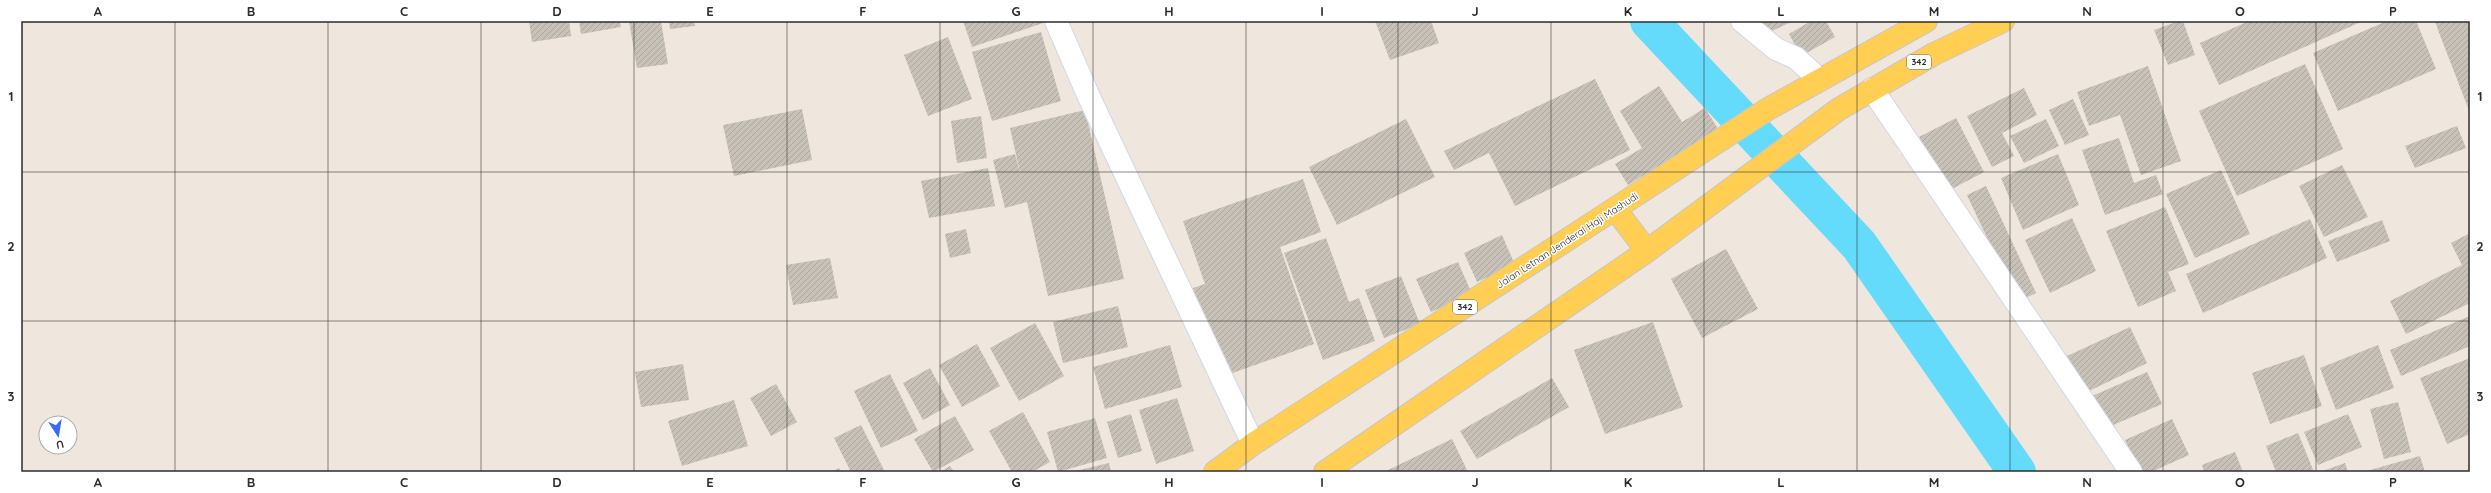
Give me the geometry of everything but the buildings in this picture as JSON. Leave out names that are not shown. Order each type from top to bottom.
[{"type":"main road","name":"Jalan Letnan Jenderal Haji Mashudi","points":[[1215,472],[1253,444],[1797,92],[1926,21]]},
{"type":"main road","name":"342","points":[[1325,472],[1647,251],[1839,109],[1934,54],[2003,21]]},
{"type":"main road","points":[[1615,209],[1647,251]]},
{"type":"street","points":[[1056,21],[1089,97],[1253,444]]},
{"type":"street","points":[[1742,21],[1776,49],[1796,58],[1820,80]]},
{"type":"street","points":[[1872,89],[2131,472]]},
{"type":"waterway","points":[[1649,21],[1859,245],[2017,472]]}]
